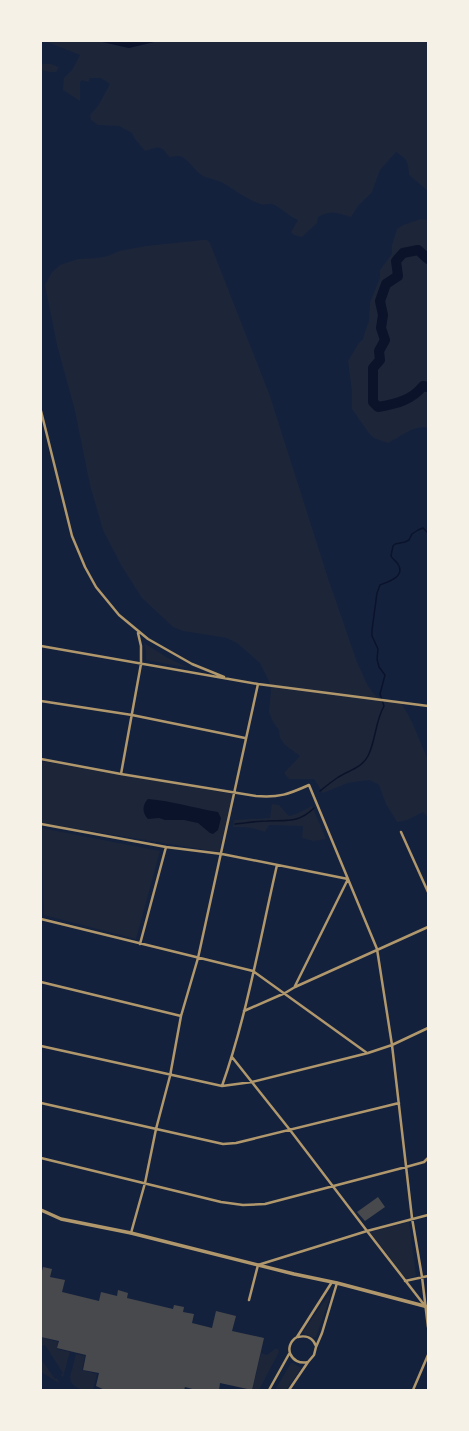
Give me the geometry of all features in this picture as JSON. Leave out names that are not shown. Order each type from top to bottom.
[{"type":"street","points":[[41,411],[69,525],[80,557],[90,577],[103,596],[119,615],[158,645],[192,664],[228,678]]},
{"type":"street","points":[[121,774],[141,664],[141,646],[138,631]]},
{"type":"street","points":[[41,646],[258,684],[428,706]]},
{"type":"street","points":[[131,1233],[145,1183],[156,1130],[170,1076],[181,1016],[198,958],[258,684]]},
{"type":"street","points":[[41,701],[132,715],[245,738]]},
{"type":"street","points":[[41,759],[235,793],[270,797],[285,795],[309,785],[377,950],[392,1045],[412,1218],[427,1306],[428,1327]]},
{"type":"street","points":[[41,824],[166,846],[222,854],[348,879]]},
{"type":"street","points":[[401,832],[428,892]]},
{"type":"street","points":[[140,944],[166,846]]},
{"type":"street","points":[[222,1086],[232,1057],[244,1011],[277,865]]},
{"type":"street","points":[[295,987],[348,879]]},
{"type":"street","points":[[41,919],[253,971],[368,1053]]},
{"type":"street","points":[[244,1011],[428,926]]},
{"type":"street","points":[[41,982],[181,1016]]},
{"type":"street","points":[[41,1046],[170,1076],[222,1086],[252,1082],[368,1053],[392,1045],[428,1028]]},
{"type":"street","points":[[232,1057],[290,1130],[405,1281],[427,1306]]},
{"type":"street","points":[[41,1103],[223,1144],[290,1130],[399,1103]]},
{"type":"street","points":[[41,1158],[221,1202],[243,1205],[265,1204],[424,1162],[428,1158]]},
{"type":"street","points":[[41,1210],[61,1219],[131,1233],[427,1306]]},
{"type":"street","points":[[258,1265],[367,1231],[428,1215]]},
{"type":"street","points":[[249,1300],[258,1265]]},
{"type":"street","points":[[405,1281],[428,1276]]},
{"type":"street","points":[[269,1390],[290,1354],[290,1343],[297,1337],[332,1282]]},
{"type":"street","points":[[290,1390],[308,1362],[314,1356],[337,1283]]},
{"type":"street","points":[[297,1337],[309,1337],[316,1347]]},
{"type":"street","points":[[290,1354],[296,1361],[308,1362]]},
{"type":"street","points":[[413,1390],[428,1355]]},
{"type":"shaded area","points":[[41,41],[98,41],[129,48],[158,41],[428,41],[428,191],[409,175],[407,161],[396,152],[380,170],[372,192],[358,206],[351,217],[338,213],[327,213],[318,217],[317,223],[302,237],[294,235],[291,232],[298,220],[291,217],[275,205],[262,205],[250,200],[223,183],[201,175],[183,158],[179,156],[169,157],[161,148],[145,151],[132,133],[119,126],[98,125],[91,120],[90,115],[98,106],[110,84],[101,78],[90,78],[88,82],[82,80],[80,82],[80,101],[63,90],[64,78],[72,70],[80,55]]},
{"type":"shaded area","points":[[98,41],[158,41],[129,48]]},
{"type":"shaded area","points":[[41,64],[51,64],[59,67],[56,72],[50,72],[41,70]]},
{"type":"shaded area","points":[[421,219],[428,220],[428,428],[423,427],[407,432],[388,443],[374,438],[352,409],[352,391],[348,361],[358,344],[363,339],[369,321],[370,302],[380,278],[380,270],[392,254],[392,245],[397,229],[403,225]]},
{"type":"shaded area","points":[[207,240],[210,243],[270,396],[328,578],[357,662],[368,686],[374,694],[381,700],[401,702],[412,722],[428,760],[428,817],[423,812],[407,820],[397,822],[386,804],[379,785],[370,780],[348,783],[323,793],[314,779],[289,779],[284,773],[300,756],[285,745],[280,738],[279,730],[273,722],[269,712],[271,690],[269,681],[260,663],[237,643],[227,638],[183,631],[173,627],[142,598],[121,565],[103,530],[90,485],[75,411],[57,345],[45,285],[52,272],[60,265],[78,259],[98,258],[108,256],[119,251],[146,246]]},
{"type":"shaded area","points":[[144,643],[168,658],[189,668],[146,660]]},
{"type":"shaded area","points":[[41,761],[233,794],[219,852],[41,823]]},
{"type":"shaded area","points":[[148,799],[166,801],[218,812],[221,818],[218,830],[213,834],[198,823],[184,820],[165,820],[159,818],[148,819],[144,809]]},
{"type":"shaded area","points":[[272,804],[279,805],[289,816],[312,806],[326,839],[314,841],[302,838],[303,826],[269,825],[265,832],[253,828],[233,827],[234,820],[270,818]]},
{"type":"shaded area","points":[[41,828],[160,851],[136,939],[44,915]]},
{"type":"shaded area","points":[[409,1222],[416,1276],[406,1279],[370,1232]]},
{"type":"shaded area","points":[[328,1296],[330,1297],[316,1337],[313,1338],[303,1332]]},
{"type":"shaded area","points":[[41,1337],[58,1342],[57,1349],[70,1352],[63,1377],[61,1375],[63,1373],[45,1345],[42,1346]]},
{"type":"shaded area","points":[[275,1349],[278,1349],[279,1352],[259,1390],[252,1390],[261,1353],[267,1355]]},
{"type":"shaded area","points":[[76,1354],[85,1356],[82,1370],[97,1374],[93,1390],[84,1390],[75,1387],[71,1382],[70,1377]]},
{"type":"shaded area","points":[[41,1359],[55,1379],[57,1378],[59,1383],[41,1372]]},
{"type":"shaded area","points":[[291,1363],[301,1369],[286,1390],[275,1390]]},
{"type":"building","points":[[378,1197],[385,1207],[365,1221],[357,1212]]},
{"type":"building","points":[[43,1267],[52,1269],[50,1277],[65,1280],[62,1292],[99,1301],[101,1292],[117,1296],[118,1290],[128,1293],[127,1298],[173,1309],[174,1305],[184,1307],[183,1312],[194,1314],[192,1323],[212,1328],[216,1311],[236,1316],[232,1331],[264,1338],[252,1390],[220,1383],[219,1390],[196,1390],[185,1387],[184,1390],[105,1390],[96,1386],[99,1373],[83,1370],[86,1355],[57,1348],[59,1341],[41,1337],[41,1275]]},
{"type":"waterway","points":[[428,259],[418,250],[403,253],[396,261],[398,276],[386,284],[380,301],[383,315],[381,328],[385,340],[379,351],[380,360],[373,368],[373,402],[378,407],[403,401],[414,395],[423,386],[428,387]]},
{"type":"waterway","points":[[320,791],[337,778],[362,764],[371,750],[379,718],[384,706],[380,694],[385,675],[379,667],[377,659],[378,649],[372,636],[377,593],[380,585],[394,578],[399,573],[400,570],[398,565],[391,556],[393,546],[409,540],[412,534],[423,528],[428,533]]},
{"type":"waterway","points":[[235,824],[259,821],[292,820],[303,816],[314,808]]}]
